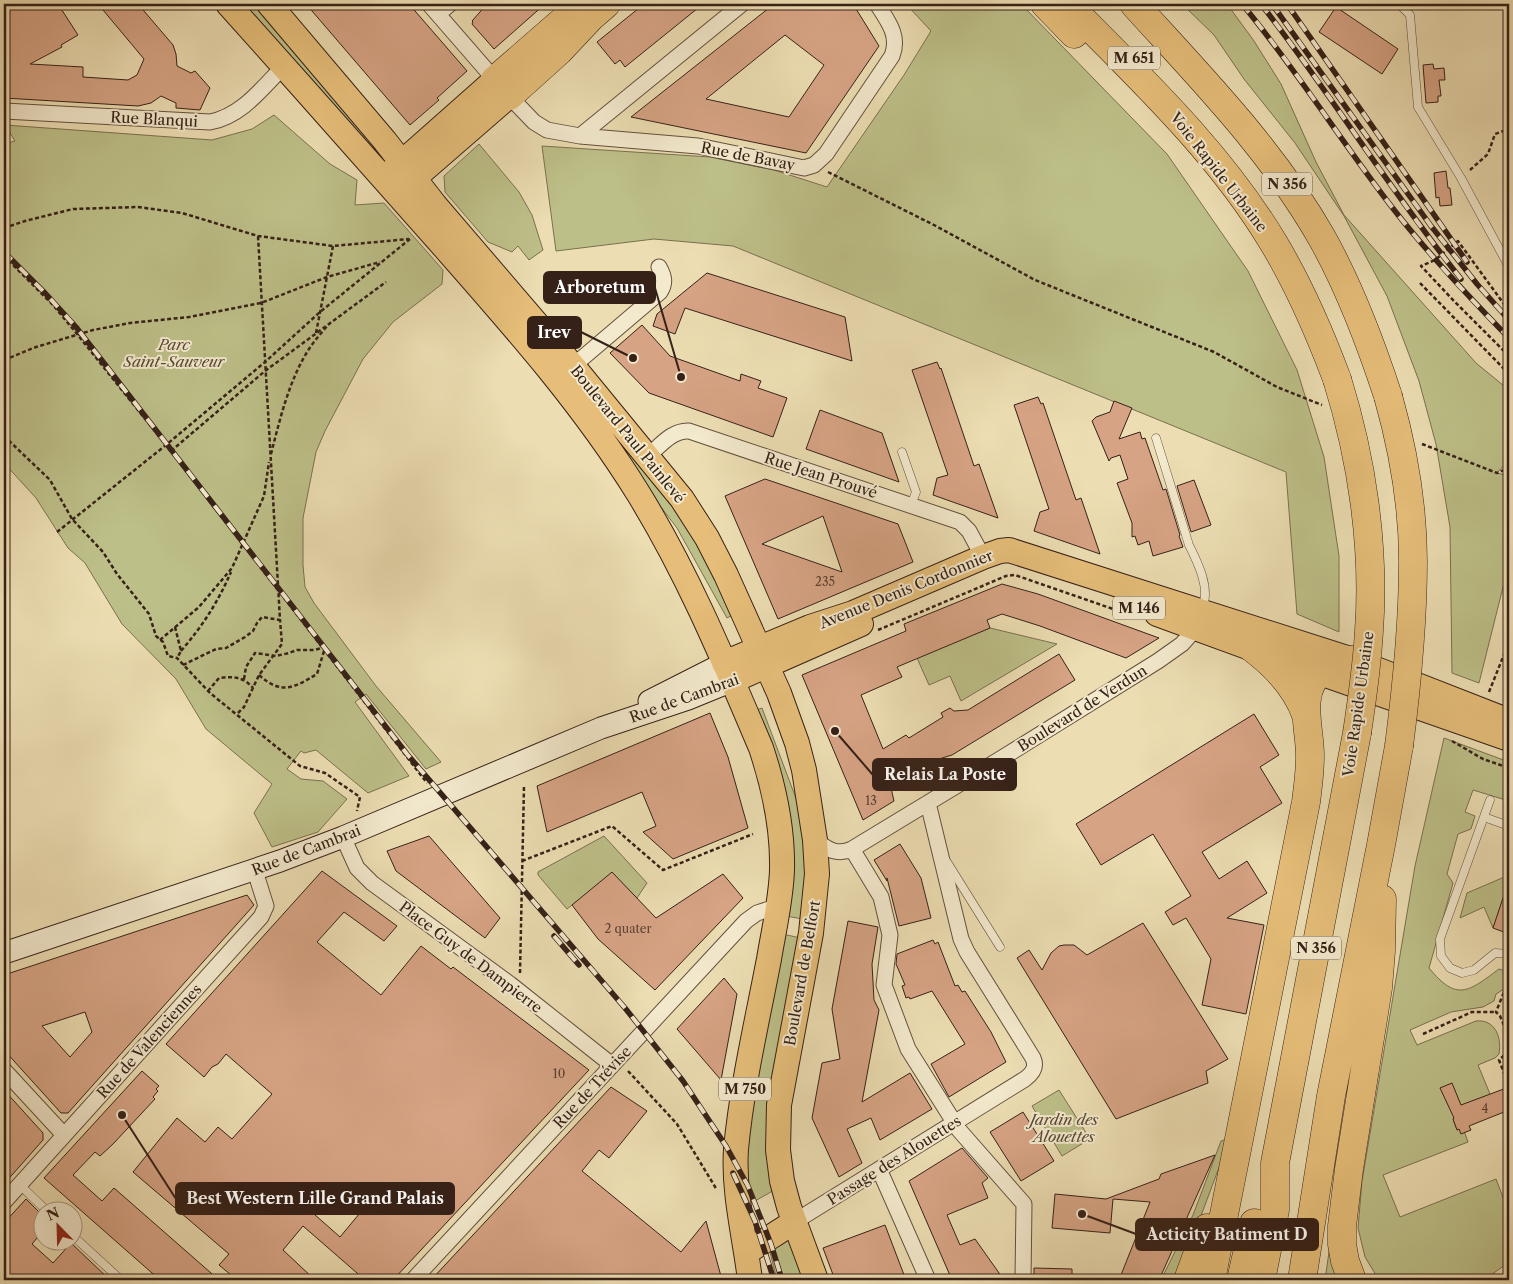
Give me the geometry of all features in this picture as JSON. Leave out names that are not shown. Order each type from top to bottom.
[{"type":"highway","points":[[502,88],[583,4]]},
{"type":"highway","points":[[502,88],[559,51],[606,4]]},
{"type":"highway","points":[[1045,4],[1101,59],[1176,116]]},
{"type":"highway","name":"Voie Rapide Urbaine","points":[[1067,4],[1176,116],[1234,186],[1272,241],[1313,319],[1337,378],[1355,443],[1368,542],[1370,629],[1357,734],[1275,1163]]},
{"type":"highway","name":"M 651","points":[[1087,4],[1139,64],[1176,116]]},
{"type":"highway","name":"N 356","points":[[1134,4],[1241,123],[1290,189],[1322,238],[1356,308],[1388,396],[1404,462],[1413,559],[1410,640],[1398,746],[1381,844],[1330,1096],[1326,1200],[1314,1280]]},
{"type":"highway","points":[[1251,647],[1287,680],[1302,704],[1306,715]]},
{"type":"highway","points":[[1211,1280],[1306,802],[1310,756],[1306,698],[1310,684],[1318,672],[1328,663],[1344,659],[1353,660]]},
{"type":"highway","points":[[1352,1280],[1344,1261],[1342,1226],[1349,1168],[1378,988],[1383,917],[1381,844]]},
{"type":"highway","points":[[1285,1280],[1330,1096]]},
{"type":"highway","points":[[1302,1280],[1330,1096]]},
{"type":"highway","points":[[1241,1280],[1258,1207],[1275,1163]]},
{"type":"highway","name":"N 356","points":[[1261,1280],[1274,1210],[1275,1163]]},
{"type":"highway","points":[[1188,1280],[1226,1175],[1233,1168]]},
{"type":"main road","points":[[228,4],[284,66],[398,184]]},
{"type":"main road","points":[[278,7],[398,184]]},
{"type":"main road","points":[[398,184],[502,88]]},
{"type":"main road","name":"Boulevard Paul Painlevé","points":[[398,184],[435,205],[468,259],[625,474],[675,555],[703,615],[746,664]]},
{"type":"main road","name":"Boulevard Paul Painlevé","points":[[398,184],[468,259],[574,366],[682,499],[707,538],[734,591],[746,664]]},
{"type":"main road","points":[[625,474],[649,500],[665,522],[704,584],[746,664]]},
{"type":"main road","name":"Avenue Denis Cordonnier","points":[[746,664],[823,622],[853,613],[983,557],[1004,550],[1016,551],[1133,591],[1195,624],[1353,660],[1509,721]]},
{"type":"main road","name":"Avenue Denis Cordonnier","points":[[746,664],[990,569],[1003,565],[1016,566],[1195,624],[1318,672],[1509,739]]},
{"type":"main road","name":"Rue de Cambrai","points":[[4,953],[255,871],[343,837],[601,728],[688,698],[746,664]]},
{"type":"main road","name":"M 750","points":[[746,664],[760,688],[783,742],[814,833]]},
{"type":"main road","name":"M 750","points":[[746,664],[761,748],[774,793],[781,837],[782,868],[779,906],[749,1062],[736,1152],[739,1199],[750,1280]]},
{"type":"main road","name":"Boulevard de Belfort","points":[[814,833],[817,874],[811,933],[778,1119],[778,1150],[785,1192],[816,1280]]},
{"type":"main road","name":"Passage des Alouettes","points":[[747,1252],[794,1222]]},
{"type":"street","points":[[433,9],[450,4]]},
{"type":"street","points":[[580,136],[742,4]]},
{"type":"street","name":"Rue de Bavay","points":[[433,9],[502,88],[538,125],[555,133],[698,146],[804,168],[814,165],[826,154],[894,51],[895,44],[892,27],[877,4]]},
{"type":"street","name":"Rue Blanqui","points":[[4,111],[210,122],[223,120],[244,106],[284,66]]},
{"type":"street","points":[[574,366],[660,292],[664,286],[664,280],[659,267]]},
{"type":"street","name":"Rue Jean Prouvé","points":[[648,456],[672,435],[683,430],[689,431],[960,522],[969,531],[983,557]]},
{"type":"street","name":"Boulevard de Verdun","points":[[852,849],[1158,661],[1182,644],[1195,624]]},
{"type":"street","points":[[928,803],[941,853]]},
{"type":"street","points":[[814,833],[837,852],[852,849],[881,897],[890,935],[884,985],[908,1049],[954,1123],[1024,1204],[1023,1280]]},
{"type":"street","name":"Place Guy de Dampierre","points":[[343,837],[350,856],[361,874],[520,992],[612,1065]]},
{"type":"street","name":"Passage des Alouettes","points":[[794,1222],[1032,1073],[1035,1064],[964,945],[958,930],[941,853]]},
{"type":"street","name":"Rue de Valenciennes","points":[[4,1202],[261,917],[266,906],[255,871]]},
{"type":"street","name":"Rue de Trévise","points":[[413,1280],[746,921],[757,913],[779,906]]},
{"type":"street","points":[[4,1070],[64,1135]]},
{"type":"street","points":[[879,1170],[928,1280]]},
{"type":"lane","points":[[1399,4],[1410,15],[1418,107],[1461,178],[1509,267]]},
{"type":"lane","points":[[1156,438],[1189,545],[1204,585],[1206,600],[1195,624]]},
{"type":"lane","points":[[902,452],[916,492],[911,505]]},
{"type":"lane","points":[[1490,800],[1440,939],[1440,956],[1450,968],[1462,973],[1474,970],[1495,953],[1509,954]]},
{"type":"lane","points":[[1484,817],[1509,826]]},
{"type":"lane","points":[[941,853],[1000,948]]},
{"type":"lane","points":[[20,1184],[38,1202]]},
{"type":"lane","points":[[82,1244],[121,1280]]},
{"type":"path","points":[[1461,178],[1488,154],[1495,134],[1509,129]]},
{"type":"path","points":[[814,165],[934,225],[1035,280],[1214,352],[1277,387],[1323,405]]},
{"type":"path","points":[[4,228],[73,210],[138,208],[182,213],[258,236],[333,246],[410,239],[320,312],[265,362],[166,445],[57,532]]},
{"type":"path","points":[[238,713],[244,707],[259,675],[282,644],[258,236]]},
{"type":"path","points":[[1509,311],[1458,240],[1435,260],[1422,266],[1509,356]]},
{"type":"path","points":[[316,334],[333,246]]},
{"type":"path","points":[[4,256],[52,305],[77,334],[171,451],[427,784]]},
{"type":"path","points":[[4,360],[36,347],[77,334],[130,322],[189,317],[261,302],[327,276],[381,261]]},
{"type":"path","points":[[171,451],[265,371],[386,282]]},
{"type":"path","points":[[1420,283],[1509,374]]},
{"type":"path","points":[[177,658],[206,620],[219,598],[264,496],[270,457],[280,418],[295,377],[309,349],[329,324]]},
{"type":"path","points":[[4,436],[50,480],[72,519],[103,552],[117,574],[149,614],[156,636],[168,656],[177,658],[208,691],[300,766],[324,773],[360,797],[356,815]]},
{"type":"path","points":[[1414,441],[1497,473],[1509,468]]},
{"type":"path","points":[[160,640],[199,607],[232,568]]},
{"type":"path","name":"Avenue Denis Cordonnier","points":[[870,634],[1006,576],[1015,575],[1145,620]]},
{"type":"path","points":[[183,665],[216,649],[226,648],[245,637],[253,631],[262,617],[280,620]]},
{"type":"path","points":[[175,627],[181,651]]},
{"type":"path","points":[[1482,710],[1509,642]]},
{"type":"path","points":[[244,679],[246,667],[256,653],[273,656],[296,650],[323,649]]},
{"type":"path","points":[[259,675],[269,685],[281,688],[298,685],[317,674],[323,649]]},
{"type":"path","points":[[208,691],[219,678],[231,677],[244,679],[253,688]]},
{"type":"path","points":[[1448,735],[1454,743],[1484,759],[1509,768]]},
{"type":"path","points":[[520,992],[524,786]]},
{"type":"path","points":[[522,861],[612,826],[662,870],[753,834]]},
{"type":"path","points":[[1496,1012],[1504,992],[1509,989]]},
{"type":"path","points":[[1423,1034],[1472,1012],[1496,1012],[1500,1016],[1509,1037]]},
{"type":"path","points":[[1509,1051],[1499,1060],[1509,1086]]},
{"type":"path","points":[[612,1065],[628,1071],[678,1124],[719,1193]]},
{"type":"green space","points":[[235,4],[259,4],[367,135],[360,141]]},
{"type":"green space","points":[[906,4],[1021,4],[1167,154],[1248,271],[1297,370],[1324,457],[1339,556],[1339,632],[1297,614],[1286,472],[733,246],[654,239],[556,251],[542,146],[710,157],[774,170],[827,187],[904,75],[931,31]]},
{"type":"green space","points":[[1182,4],[1227,4],[1254,41],[1281,84],[1316,162],[1344,215],[1476,363],[1509,390],[1509,460],[1497,473],[1509,476],[1509,585],[1504,583],[1479,683],[1452,673],[1450,527],[1436,444],[1419,381],[1387,296],[1344,216],[1295,143],[1244,79],[1214,35]]},
{"type":"green space","name":"Parc Saint-Sauveur","points":[[274,115],[330,164],[357,180],[355,205],[384,203],[443,270],[442,284],[393,322],[363,359],[316,452],[303,518],[305,587],[314,603],[376,686],[441,762],[426,769],[366,694],[355,702],[409,776],[368,793],[316,750],[304,753],[301,751],[287,769],[301,779],[323,781],[347,799],[318,832],[272,847],[254,813],[272,784],[206,729],[176,679],[122,624],[85,563],[68,548],[36,498],[4,463],[4,144],[15,141],[5,125],[212,140],[252,129]]},
{"type":"green space","points":[[479,144],[519,192],[532,215],[543,250],[529,260],[518,246],[512,252],[488,242],[445,192],[444,176]]},
{"type":"green space","points":[[466,253],[688,522],[735,614],[727,618],[677,528]]},
{"type":"green space","points":[[990,628],[1057,644],[961,701],[950,676],[929,685],[917,658]]},
{"type":"green space","points":[[762,708],[803,817],[808,920],[781,915],[754,711]]},
{"type":"green space","points":[[1444,738],[1509,762],[1509,801],[1473,790],[1465,812],[1475,816],[1471,829],[1458,834],[1447,874],[1453,883],[1429,968],[1447,986],[1455,989],[1471,988],[1499,969],[1509,972],[1509,986],[1496,994],[1494,1001],[1483,1007],[1451,1012],[1410,1030],[1417,1045],[1476,1021],[1483,1021],[1496,1030],[1500,1048],[1499,1054],[1495,1058],[1478,1065],[1490,1094],[1463,1115],[1453,1119],[1457,1130],[1463,1128],[1468,1142],[1383,1175],[1400,1217],[1496,1179],[1504,1200],[1509,1198],[1509,1262],[1491,1275],[1478,1280],[1379,1280],[1365,1257],[1358,1228],[1362,1181],[1415,866]]},
{"type":"green space","points":[[604,836],[647,883],[637,898],[612,873],[567,909],[538,875],[538,872]]},
{"type":"green space","points":[[1509,875],[1509,881],[1493,928],[1484,907],[1460,918],[1467,893]]},
{"type":"green space","points":[[778,933],[805,939],[778,1188],[746,1206],[741,1160]]},
{"type":"green space","name":"Jardin des Alouettes","points":[[1059,1090],[1090,1139],[1062,1156],[1032,1106]]},
{"type":"green space","points":[[1230,1138],[1177,1280],[1161,1280],[1193,1215],[1221,1141]]},
{"type":"green space","points":[[1333,1224],[1341,1280],[1325,1280]]},
{"type":"green space","points":[[789,1236],[809,1280],[777,1280],[769,1248]]},
{"type":"building","points":[[4,4],[58,4],[78,35],[61,45],[62,47],[30,64],[83,67],[83,77],[128,80],[137,75],[144,59],[98,4],[138,4],[173,45],[177,66],[191,73],[195,71],[210,88],[200,110],[176,108],[176,103],[161,96],[151,103],[138,106],[4,98]]},
{"type":"building","points":[[306,4],[409,4],[467,71],[437,98],[439,100],[410,125]]},
{"type":"building","points":[[487,4],[545,4],[494,49],[472,24],[472,21]]},
{"type":"building","points":[[644,4],[703,4],[625,67],[620,60],[615,64],[597,42]]},
{"type":"building","points":[[774,4],[853,4],[879,46],[806,153],[631,117]],"holes":[[[785,35],[824,65],[789,117],[706,99]]]},
{"type":"building","points":[[1336,7],[1398,49],[1382,74],[1319,32]]},
{"type":"building","points":[[1433,64],[1434,69],[1444,68],[1445,80],[1439,80],[1441,96],[1438,96],[1438,102],[1426,103],[1423,65]]},
{"type":"building","points":[[1446,171],[1452,205],[1440,206],[1439,197],[1436,198],[1434,173]]},
{"type":"building","points":[[707,273],[845,317],[852,361],[685,308],[675,334],[653,326],[657,314]]},
{"type":"building","points":[[642,325],[670,356],[740,381],[741,374],[761,381],[758,388],[787,398],[773,437],[649,393],[610,353]]},
{"type":"building","points":[[937,362],[941,368],[974,466],[979,464],[998,518],[933,495],[937,478],[948,475],[912,370]]},
{"type":"building","points":[[1038,397],[1041,404],[1043,403],[1076,500],[1081,498],[1100,554],[1034,531],[1040,512],[1049,509],[1014,405]]},
{"type":"building","points":[[1114,401],[1132,408],[1119,439],[1140,432],[1142,439],[1145,438],[1163,490],[1166,489],[1183,547],[1153,556],[1149,541],[1138,545],[1135,536],[1132,537],[1132,523],[1117,483],[1128,479],[1120,455],[1111,458],[1109,461],[1092,421],[1096,417],[1110,412]]},
{"type":"building","points":[[820,410],[882,433],[899,482],[806,449]]},
{"type":"building","points":[[765,479],[898,524],[913,562],[778,619],[725,496]],"holes":[[[823,516],[842,572],[762,544]]]},
{"type":"building","points":[[1194,480],[1211,525],[1191,532],[1177,486]]},
{"type":"building","points":[[1002,584],[1038,594],[1159,638],[1126,658],[1002,614],[987,620],[990,628],[897,667],[902,677],[861,695],[883,749],[906,735],[909,738],[943,717],[941,713],[950,708],[954,711],[968,710],[1059,654],[1075,680],[952,755],[929,762],[914,777],[891,788],[894,801],[863,820],[802,675],[906,631],[904,624]]},
{"type":"building","points":[[710,713],[728,757],[748,828],[673,859],[643,832],[656,826],[642,792],[547,832],[537,786]]},
{"type":"building","points":[[1254,714],[1279,755],[1260,767],[1282,803],[1202,852],[1219,879],[1247,861],[1267,893],[1227,918],[1264,925],[1246,1014],[1202,1005],[1211,959],[1186,918],[1173,925],[1165,912],[1191,896],[1153,834],[1101,865],[1076,824]]},
{"type":"building","points":[[429,836],[500,918],[485,938],[396,871],[387,851]]},
{"type":"building","points":[[900,844],[921,878],[931,918],[899,926],[887,878],[887,881],[874,860]]},
{"type":"building","points":[[322,871],[397,926],[384,941],[344,912],[317,942],[381,995],[421,946],[451,969],[453,967],[589,1070],[393,1280],[365,1280],[303,1226],[283,1250],[315,1280],[237,1280],[219,1265],[229,1254],[133,1172],[177,1118],[205,1142],[218,1127],[232,1139],[272,1094],[226,1054],[204,1077],[166,1044]],"holes":[[[339,1184],[365,1207],[340,1237],[314,1214]]]},
{"type":"building","points":[[612,872],[656,918],[723,874],[743,898],[655,990],[598,939],[572,905]]},
{"type":"building","points":[[1507,886],[1509,886],[1509,934],[1493,928]]},
{"type":"building","points":[[247,895],[254,905],[68,1113],[61,1113],[4,1050],[4,975]],"holes":[[[85,1012],[92,1032],[70,1057],[42,1026]]]},
{"type":"building","points":[[848,921],[878,927],[872,964],[874,1000],[879,1010],[862,1102],[910,1073],[932,1109],[880,1140],[871,1118],[847,1129],[862,1163],[839,1177],[812,1118],[822,1063],[840,1059],[832,1009]]},
{"type":"building","points":[[1143,923],[1228,1059],[1206,1071],[1208,1083],[1116,1119],[1017,958],[1029,950],[1042,970],[1051,953],[1059,946],[1074,945],[1087,955]]},
{"type":"building","points":[[933,940],[935,944],[938,942],[955,986],[958,985],[962,992],[965,991],[991,1032],[1006,1062],[949,1097],[931,1064],[965,1044],[932,991],[910,999],[909,997],[906,998],[902,986],[905,985],[896,964],[897,954]]},
{"type":"building","points":[[724,978],[737,994],[721,1080],[677,1029]]},
{"type":"building","points":[[142,1071],[159,1086],[156,1089],[158,1091],[153,1097],[155,1099],[113,1144],[100,1156],[95,1152],[73,1175],[102,1201],[114,1188],[219,1280],[160,1280],[82,1211],[82,1202],[71,1202],[44,1178]]},
{"type":"building","points":[[1452,1083],[1461,1105],[1509,1087],[1509,1110],[1469,1126],[1471,1130],[1461,1134],[1459,1129],[1457,1130],[1454,1118],[1440,1088]]},
{"type":"building","points":[[611,1087],[647,1111],[609,1158],[599,1150],[582,1171],[681,1252],[706,1221],[722,1280],[431,1280]]},
{"type":"building","points":[[4,1090],[43,1133],[43,1140],[4,1184]]},
{"type":"building","points":[[1023,1112],[1054,1161],[1021,1181],[990,1132]]},
{"type":"building","points":[[962,1148],[988,1178],[982,1183],[988,1198],[947,1215],[960,1245],[975,1239],[1004,1280],[952,1280],[909,1181]]},
{"type":"building","points":[[1215,1155],[1159,1280],[1119,1280],[1150,1202],[1113,1199],[1110,1233],[1052,1228],[1055,1194],[1106,1199],[1159,1179],[1161,1174]]},
{"type":"building","points":[[26,1199],[32,1205],[32,1252],[41,1252],[53,1263],[63,1252],[80,1252],[110,1280],[4,1280],[4,1223]]},
{"type":"building","points":[[885,1225],[906,1280],[835,1280],[823,1248]]},
{"type":"building","points":[[1034,1268],[1072,1269],[1072,1280],[1034,1280]]},
{"type":"railway","points":[[1242,4],[1282,55],[1408,228],[1450,276],[1509,338]]},
{"type":"railway","points":[[1261,4],[1461,279]]},
{"type":"railway","points":[[1272,4],[1431,226],[1477,284],[1509,320]]},
{"type":"railway","points":[[1287,4],[1467,262]]},
{"type":"railway","points":[[4,252],[76,327],[407,754],[625,1008],[683,1081],[726,1146],[748,1186],[771,1244],[782,1280]]},
{"type":"railway","points":[[554,936],[579,965]]},
{"type":"railway","points":[[733,1173],[755,1221],[774,1280]]},
{"type":"place","name":"Irev","points":[[633,358]]},
{"type":"place","name":"Arboretum","points":[[681,377]]},
{"type":"place","name":"Relais La Poste","points":[[835,731]]},
{"type":"place","name":"Best Western Lille Grand Palais","points":[[122,1115]]},
{"type":"place","name":"Acticity Batiment D","points":[[1082,1214]]}]
